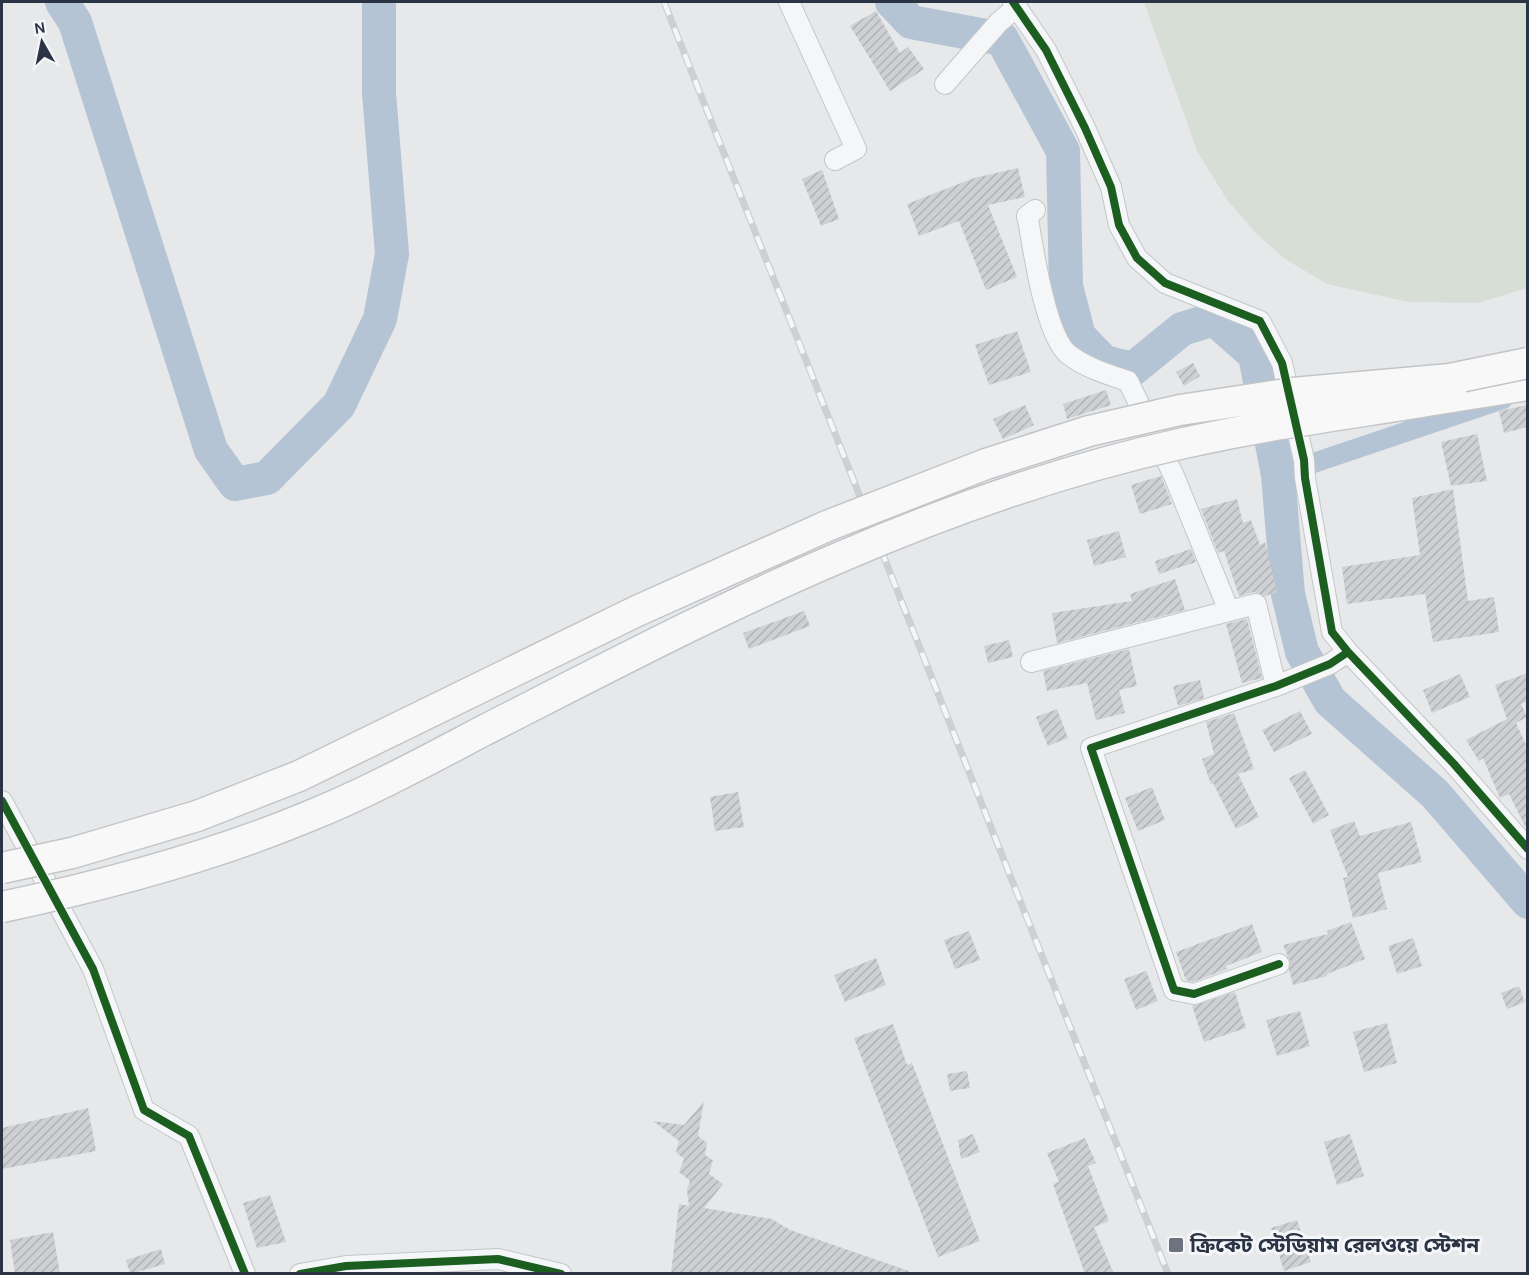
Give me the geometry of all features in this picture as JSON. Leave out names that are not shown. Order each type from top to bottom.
[{"type":"main road","points":[[2,868],[72,853],[197,816],[299,776],[637,611],[827,526],[986,464],[1089,431],[1180,410],[1293,393],[1450,379],[1527,363]]},
{"type":"main road","points":[[2,907],[137,876],[197,858],[309,816],[364,792],[654,644],[826,563],[997,496],[1100,464],[1186,442],[1527,385]]},
{"type":"street","points":[[789,2],[856,149],[835,160]]},
{"type":"street","points":[[945,84],[1015,4],[1046,50],[1085,128],[1111,187],[1119,225],[1137,258],[1165,282],[1260,321],[1282,363],[1304,469],[1332,632],[1348,652],[1454,764],[1527,849]]},
{"type":"street","points":[[1035,210],[1027,216],[1034,259],[1055,334],[1066,352],[1087,367],[1128,381],[1173,476],[1229,611]]},
{"type":"street","points":[[1031,662],[1256,604],[1285,682]]},
{"type":"street","points":[[1279,964],[1194,994],[1174,990],[1091,748],[1285,682],[1330,664],[1348,652]]},
{"type":"street","points":[[2,801],[93,969],[144,1110],[189,1136],[245,1274]]},
{"type":"street","points":[[300,1274],[346,1266],[498,1259],[561,1274]]},
{"type":"shaded area","points":[[1144,2],[1527,2],[1527,288],[1478,303],[1409,302],[1327,284],[1285,259],[1255,232],[1228,201],[1198,153]]},
{"type":"building","points":[[876,11],[900,53],[908,47],[924,69],[890,91],[850,26]]},
{"type":"building","points":[[1018,168],[1025,197],[988,205],[1017,277],[986,290],[959,221],[919,236],[907,204],[974,178]]},
{"type":"building","points":[[822,170],[839,219],[821,226],[802,179]]},
{"type":"building","points":[[1017,331],[1031,372],[989,385],[975,345]]},
{"type":"building","points":[[1193,363],[1200,376],[1184,386],[1176,372]]},
{"type":"building","points":[[1106,390],[1111,405],[1067,419],[1063,404]]},
{"type":"building","points":[[1025,405],[1034,425],[1003,439],[993,419]]},
{"type":"building","points":[[1527,405],[1527,427],[1504,433],[1499,411]]},
{"type":"building","points":[[1477,434],[1487,481],[1451,486],[1441,442]]},
{"type":"building","points":[[1161,476],[1172,504],[1140,514],[1131,485]]},
{"type":"building","points":[[1453,489],[1468,601],[1494,597],[1499,632],[1433,642],[1425,594],[1347,604],[1342,567],[1420,555],[1412,498]]},
{"type":"building","points":[[1237,499],[1243,523],[1251,520],[1260,545],[1265,542],[1277,592],[1265,596],[1254,592],[1239,596],[1224,551],[1218,553],[1201,509]]},
{"type":"building","points":[[1119,531],[1126,557],[1094,566],[1087,540]]},
{"type":"building","points":[[1191,549],[1196,562],[1159,574],[1155,561]]},
{"type":"building","points":[[1175,579],[1185,610],[1057,643],[1052,613],[1132,601],[1130,594]]},
{"type":"building","points":[[804,611],[810,626],[749,649],[743,633]]},
{"type":"building","points":[[1247,619],[1262,678],[1242,683],[1226,624]]},
{"type":"building","points":[[1009,640],[1013,657],[988,663],[984,646]]},
{"type":"building","points":[[1129,649],[1137,686],[1119,690],[1125,713],[1096,720],[1087,683],[1047,691],[1043,671]]},
{"type":"building","points":[[1527,673],[1527,702],[1521,704],[1527,717],[1516,723],[1527,747],[1527,830],[1509,794],[1500,798],[1483,758],[1479,761],[1466,740],[1507,719],[1495,685]]},
{"type":"building","points":[[1460,674],[1470,697],[1432,713],[1423,690]]},
{"type":"building","points":[[1200,680],[1204,698],[1178,706],[1173,686]]},
{"type":"building","points":[[1057,709],[1068,738],[1048,746],[1036,717]]},
{"type":"building","points":[[1300,711],[1312,734],[1274,752],[1262,730]]},
{"type":"building","points":[[1234,713],[1254,769],[1238,774],[1259,817],[1236,829],[1213,783],[1211,784],[1202,759],[1214,754],[1206,722]]},
{"type":"building","points":[[1305,770],[1329,815],[1313,824],[1289,778]]},
{"type":"building","points":[[1152,787],[1165,820],[1138,831],[1125,798]]},
{"type":"building","points":[[738,792],[744,827],[715,831],[710,797]]},
{"type":"building","points":[[1354,821],[1360,836],[1411,822],[1422,862],[1378,873],[1387,909],[1353,918],[1343,878],[1348,877],[1330,830]]},
{"type":"building","points":[[1351,922],[1365,959],[1327,974],[1327,976],[1293,985],[1289,970],[1290,961],[1283,945],[1328,934],[1327,931]]},
{"type":"building","points":[[1252,924],[1262,952],[1193,982],[1186,980],[1176,952]]},
{"type":"building","points":[[969,931],[980,960],[955,969],[944,940]]},
{"type":"building","points":[[1413,938],[1422,966],[1397,974],[1388,946]]},
{"type":"building","points":[[876,958],[886,985],[845,1002],[834,975]]},
{"type":"building","points":[[1146,971],[1158,1001],[1136,1010],[1124,979]]},
{"type":"building","points":[[1519,986],[1525,1002],[1507,1009],[1501,993]]},
{"type":"building","points":[[1235,992],[1246,1028],[1204,1042],[1192,1006]]},
{"type":"building","points":[[1300,1011],[1310,1046],[1277,1056],[1266,1020]]},
{"type":"building","points":[[1387,1023],[1397,1063],[1364,1072],[1353,1032]]},
{"type":"building","points":[[893,1024],[907,1065],[912,1063],[980,1241],[938,1257],[854,1038]]},
{"type":"building","points":[[967,1071],[970,1088],[950,1091],[947,1074]]},
{"type":"building","points":[[704,1101],[698,1136],[707,1143],[705,1155],[713,1160],[709,1174],[723,1184],[704,1208],[772,1219],[790,1230],[909,1271],[909,1274],[671,1274],[679,1204],[689,1206],[687,1190],[690,1181],[679,1172],[684,1159],[676,1152],[679,1141],[653,1121],[684,1125]]},
{"type":"building","points":[[88,1108],[96,1151],[2,1169],[2,1128]]},
{"type":"building","points":[[973,1134],[980,1152],[961,1159],[958,1140]]},
{"type":"building","points":[[1350,1134],[1364,1176],[1337,1185],[1324,1142]]},
{"type":"building","points":[[1085,1138],[1096,1163],[1088,1166],[1109,1221],[1094,1227],[1114,1274],[1085,1274],[1053,1184],[1059,1182],[1047,1153]]},
{"type":"building","points":[[270,1195],[286,1242],[257,1248],[243,1203]]},
{"type":"building","points":[[1297,1220],[1311,1262],[1284,1271],[1271,1228]]},
{"type":"building","points":[[53,1232],[60,1274],[15,1274],[10,1240]]},
{"type":"building","points":[[161,1249],[165,1264],[130,1274],[126,1260]]},
{"type":"waterway","points":[[62,2],[75,22],[211,450],[235,484],[267,478],[339,405],[380,319],[392,254],[379,93],[379,2]]},
{"type":"waterway","points":[[892,2],[911,22],[1002,39],[1063,151],[1066,286],[1079,336],[1104,362],[1133,369],[1182,329],[1214,319],[1255,355],[1278,475],[1288,594],[1302,652],[1330,701],[1435,794],[1528,902]]},
{"type":"waterway","points":[[1278,475],[1503,399]]},
{"type":"railway","points":[[664,2],[1168,1274]]},
{"type":"cycle path","points":[[1013,2],[1046,50],[1085,128],[1111,187],[1119,225],[1137,258],[1165,283],[1260,321],[1282,363],[1304,460],[1305,478],[1332,632],[1348,652]]},
{"type":"cycle path","points":[[1279,964],[1194,994],[1174,990],[1091,748],[1276,686],[1330,664],[1348,652],[1454,764],[1528,849]]},
{"type":"cycle path","points":[[2,801],[93,969],[144,1110],[189,1136],[245,1274]]},
{"type":"cycle path","points":[[300,1274],[346,1266],[498,1259],[561,1274]]},
{"type":"place","name":"ক্রিকেট স্টেডিয়াম রেলওয়ে স্টেশন","points":[[1176,1245]]}]
